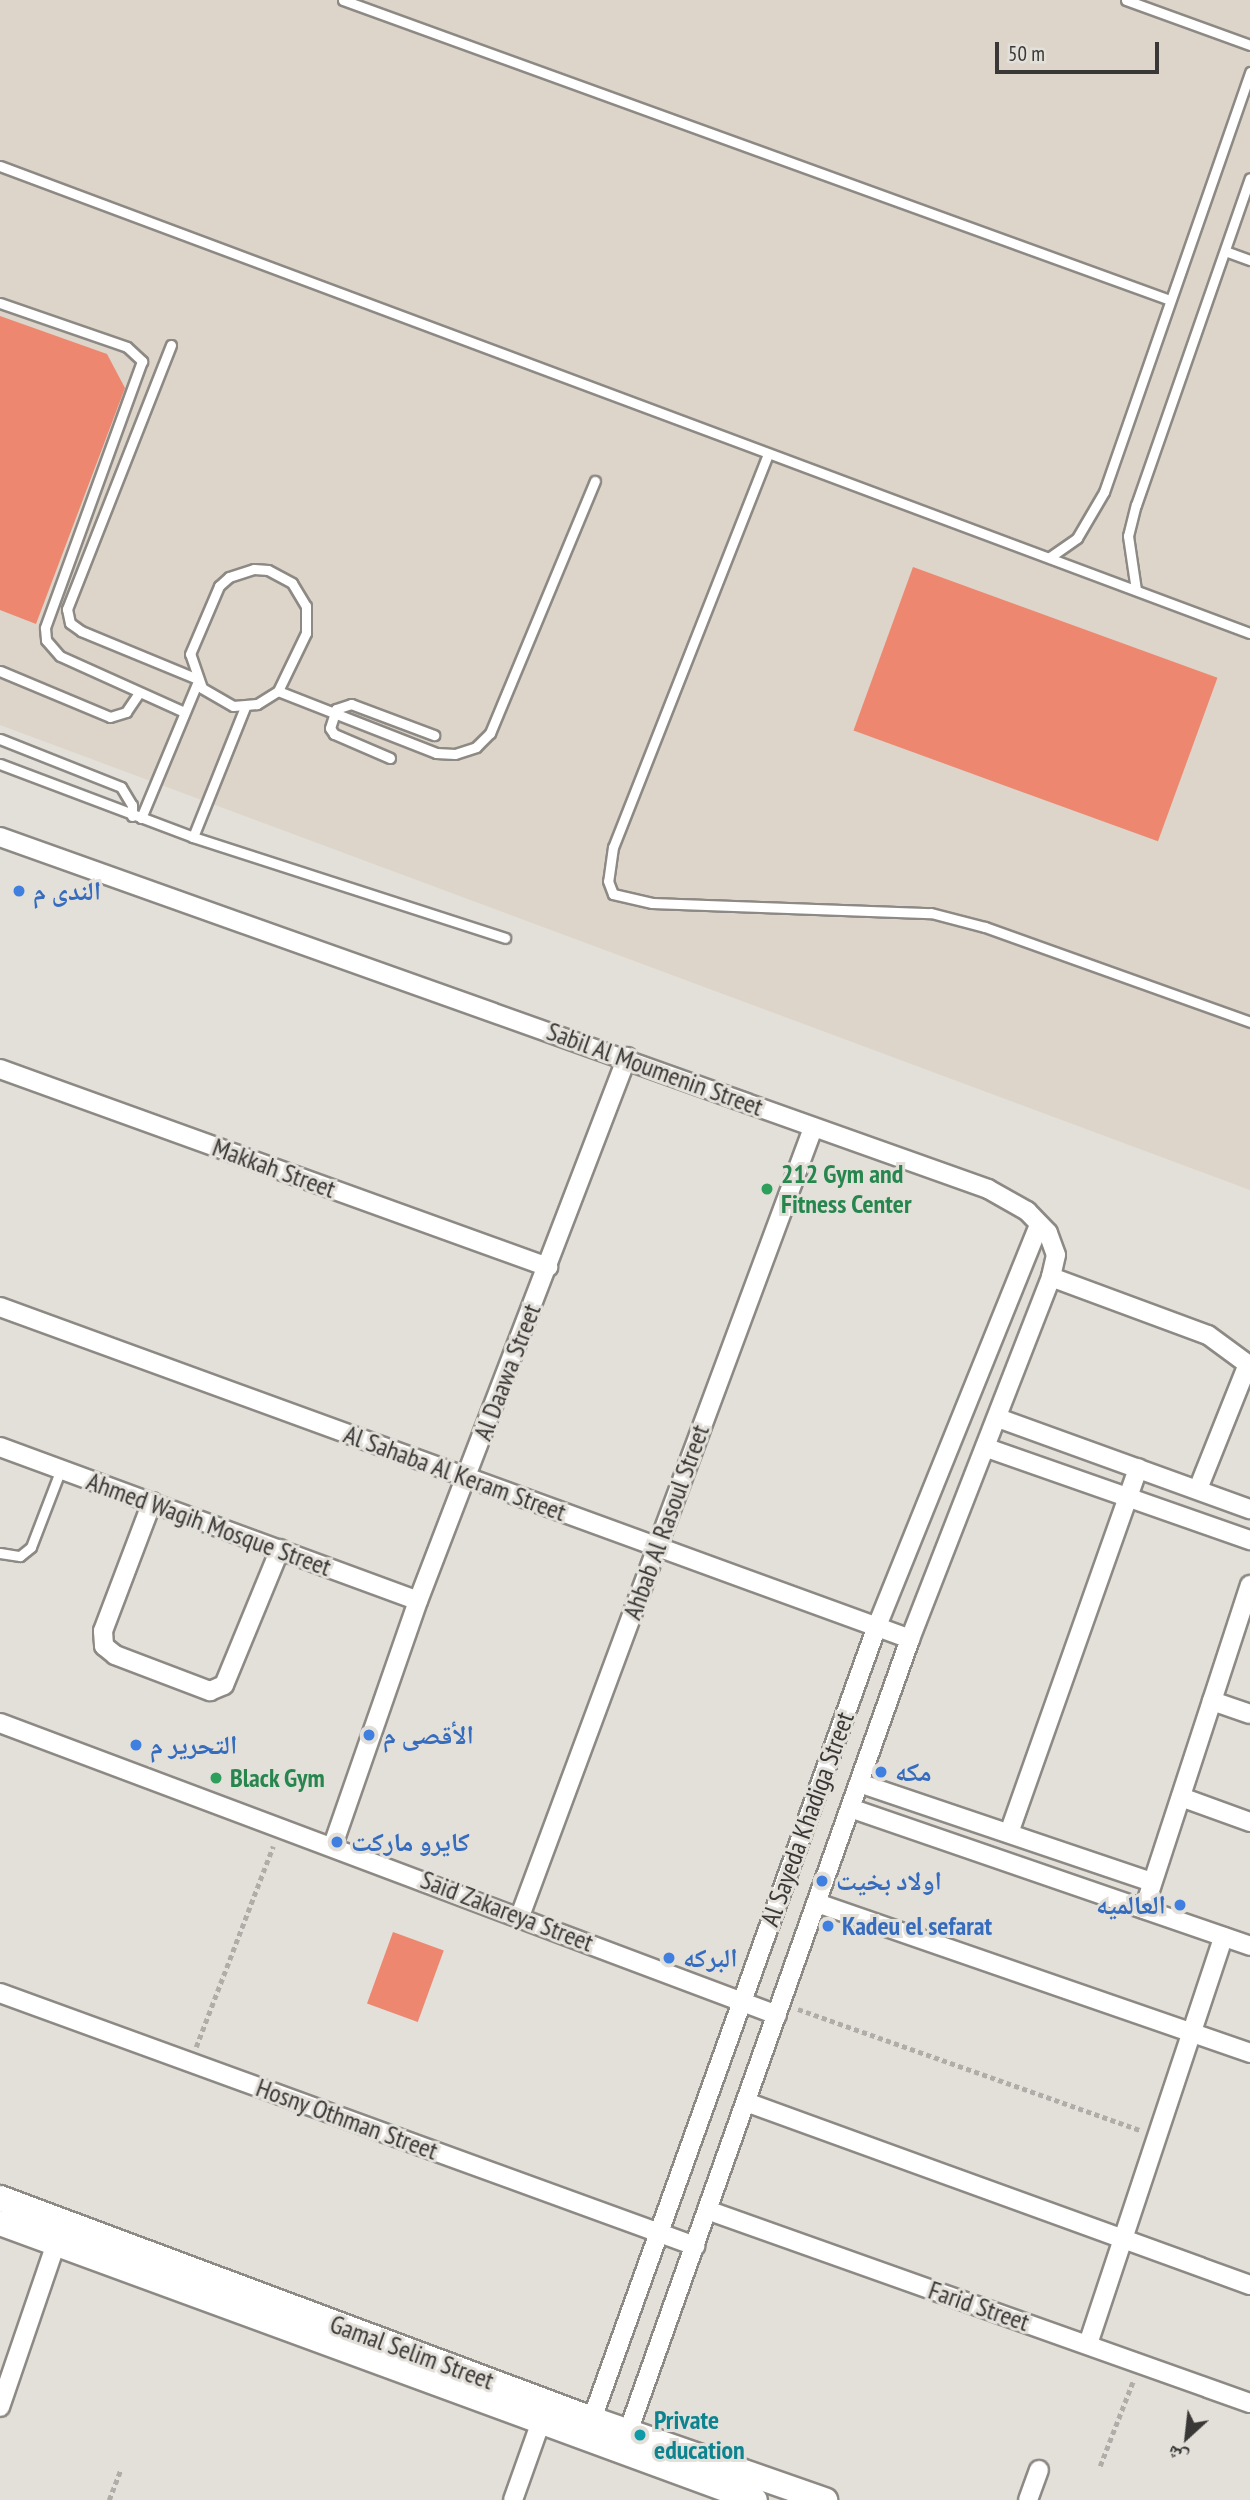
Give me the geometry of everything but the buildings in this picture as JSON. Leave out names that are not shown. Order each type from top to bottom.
[{"type":"main road","name":"Gamal Selim Street","points":[[0,2198],[60,2233],[540,2424],[755,2500]]},
{"type":"main road","name":"Gamal Selim Street","points":[[0,2223],[60,2233],[592,2419],[798,2496],[825,2500]]},
{"type":"street","name":"Sabil Al Moumenin Street","points":[[0,837],[627,1058],[813,1128],[988,1189],[1027,1212],[1039,1225],[1056,1255],[1051,1277]]},
{"type":"street","name":"Al Daawa Street","points":[[333,1845],[418,1601],[627,1058]]},
{"type":"street","name":"Makkah Street","points":[[0,1069],[548,1267]]},
{"type":"street","name":"Ahbab Al Rasoul Street","points":[[520,1916],[813,1128]]},
{"type":"street","name":"Al Sayeda Khadiga Street","points":[[592,2419],[877,1626],[1039,1225]]},
{"type":"street","name":"Al Sayeda Khadiga Street","points":[[628,2432],[910,1639],[987,1448],[1051,1277]]},
{"type":"street","points":[[1051,1277],[1208,1335],[1249,1365],[1198,1489]]},
{"type":"street","name":"Al Sahaba Al Keram Street","points":[[0,1307],[910,1639]]},
{"type":"street","points":[[998,1418],[1250,1509]]},
{"type":"street","name":"Ahmed Wagih Mosque Street","points":[[0,1447],[418,1601]]},
{"type":"street","points":[[987,1448],[1250,1540]]},
{"type":"street","points":[[1009,1833],[1138,1468]]},
{"type":"street","points":[[152,1502],[103,1631],[104,1646],[127,1660],[210,1690],[224,1685],[280,1549]]},
{"type":"street","points":[[1144,1909],[1212,1701],[1246,1609],[1250,1585]]},
{"type":"street","points":[[1212,1701],[1250,1714]]},
{"type":"street","name":"Said Zakareya Street","points":[[0,1723],[281,1825],[742,2001],[779,2009]]},
{"type":"street","points":[[859,1783],[1153,1882]]},
{"type":"street","points":[[1181,1797],[1250,1822]]},
{"type":"street","points":[[850,1808],[1250,1946]]},
{"type":"street","points":[[817,1903],[1250,2053]]},
{"type":"street","points":[[1088,2344],[1223,1937]]},
{"type":"street","name":"Hosny Othman Street","points":[[0,1993],[695,2246]]},
{"type":"street","points":[[746,2102],[1250,2285]]},
{"type":"street","name":"Farid Street","points":[[707,2210],[1250,2403]]},
{"type":"street","points":[[0,2407],[3,2388],[60,2233]]},
{"type":"street","points":[[513,2500],[540,2424]]},
{"type":"street","points":[[1028,2500],[1040,2470]]},
{"type":"lane","points":[[343,0],[1170,300]]},
{"type":"lane","points":[[1126,0],[1250,44]]},
{"type":"lane","points":[[1049,557],[1077,538],[1096,511],[1250,72]]},
{"type":"lane","points":[[0,166],[1250,633]]},
{"type":"lane","points":[[1136,590],[1128,536],[1136,505],[1250,178]]},
{"type":"lane","points":[[1225,251],[1250,260]]},
{"type":"lane","points":[[0,303],[127,347],[142,361],[45,628],[47,640],[60,656],[184,712]]},
{"type":"lane","points":[[136,817],[197,680],[192,642],[219,586],[241,571],[268,570],[292,583],[306,606],[308,620],[278,691],[245,707],[221,703],[197,680],[81,631],[70,623],[67,609],[171,345]]},
{"type":"lane","points":[[768,454],[613,847],[608,881],[613,894],[652,903],[931,913],[985,927],[1250,1022]]},
{"type":"lane","points":[[278,691],[436,753],[455,754],[476,747],[490,733],[595,481]]},
{"type":"lane","points":[[0,671],[110,717],[126,712],[139,693]]},
{"type":"lane","points":[[390,758],[334,734],[330,727],[333,713],[340,705],[351,704],[434,735]]},
{"type":"lane","points":[[193,837],[245,707]]},
{"type":"lane","points":[[0,739],[121,787],[129,795],[136,817]]},
{"type":"lane","points":[[0,764],[193,837],[505,938]]},
{"type":"lane","points":[[0,1553],[20,1556],[31,1547],[61,1469]]},
{"type":"path","points":[[190,2062],[281,1825]]},
{"type":"path","points":[[779,2009],[1157,2136]]},
{"type":"path","points":[[1100,2466],[1140,2363]]},
{"type":"path","points":[[109,2500],[120,2471]]},
{"type":"shaded area","points":[[0,0],[1250,0],[1250,1190],[0,725]]},
{"type":"place","name":"الندى م","points":[[19,891]]},
{"type":"place","name":"212 Gym and Fitness Center","points":[[767,1189]]},
{"type":"place","name":"الأقصى م","points":[[369,1735]]},
{"type":"place","name":"التحرير م","points":[[136,1745]]},
{"type":"place","name":"مكه","points":[[881,1772]]},
{"type":"place","name":"Black Gym","points":[[216,1778]]},
{"type":"place","name":"كايرو ماركت","points":[[337,1842]]},
{"type":"place","name":"اولاد بخيت","points":[[822,1881]]},
{"type":"place","name":"العالميه","points":[[1180,1905]]},
{"type":"place","name":"Kadeu el sefarat","points":[[828,1926]]},
{"type":"place","name":"البركه","points":[[669,1958]]},
{"type":"place","name":"Private education","points":[[640,2435]]}]
